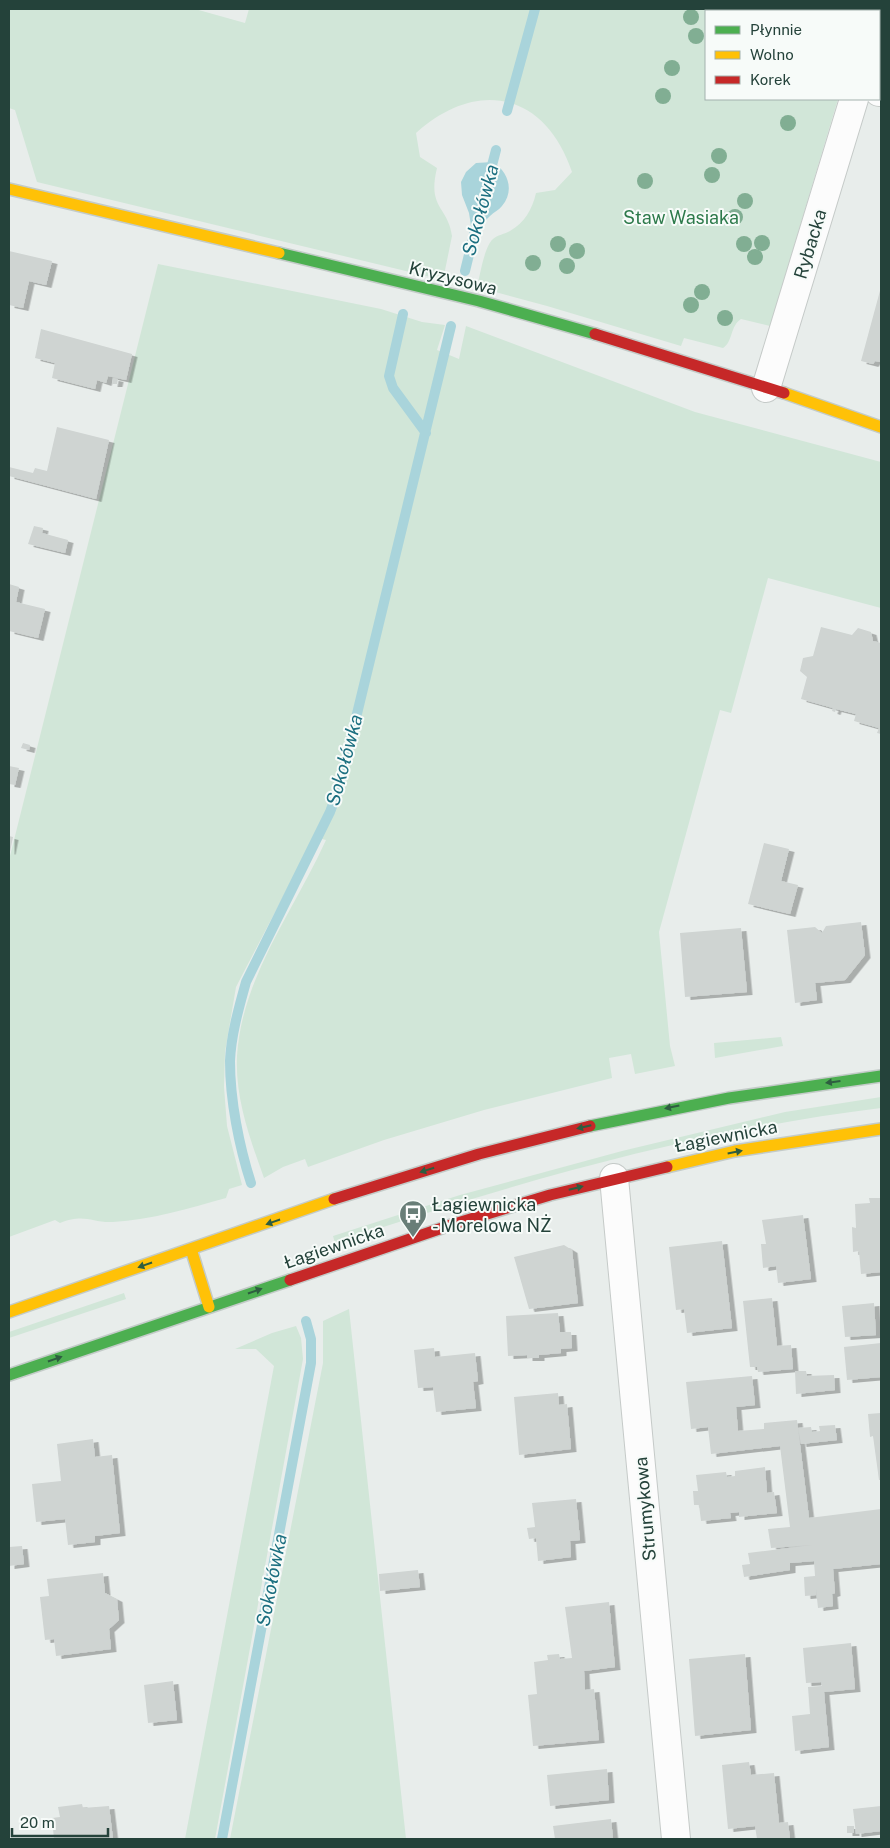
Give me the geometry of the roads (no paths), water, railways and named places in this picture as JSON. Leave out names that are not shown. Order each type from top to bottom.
[{"type":"main road","name":"Kryzysowa","points":[[9,189],[479,301],[596,334],[881,427]]},
{"type":"main road","name":"Łagiewnicka","points":[[9,1312],[407,1176],[556,1134],[696,1103],[803,1085],[881,1076]]},
{"type":"main road","name":"Łagiewnicka","points":[[9,1375],[482,1215],[614,1178],[735,1151],[881,1129]]},
{"type":"main road","points":[[191,1250],[209,1307]]},
{"type":"street","name":"Rybacka","points":[[766,388],[854,100]]},
{"type":"street","name":"Strumykowa","points":[[614,1178],[676,1839]]},
{"type":"water","points":[[493,162],[506,176],[509,188],[508,194],[502,206],[485,221],[473,238],[469,213],[462,195],[461,182],[466,172],[476,163]]},
{"type":"waterway","name":"Sokołówka","points":[[507,111],[535,9]]},
{"type":"waterway","name":"Sokołówka","points":[[490,173],[496,150]]},
{"type":"waterway","name":"Sokołówka","points":[[465,271],[476,226]]},
{"type":"waterway","points":[[403,314],[389,376],[393,388],[426,433]]},
{"type":"waterway","name":"Sokołówka","points":[[251,1183],[233,1107],[230,1061],[236,1021],[246,982],[330,812],[339,788],[451,326]]},
{"type":"waterway","name":"Sokołówka","points":[[222,1839],[311,1363],[311,1339],[306,1321]]},
{"type":"place","name":"Łagiewnicka - Morelowa NŻ","points":[[413,1238]]},
{"type":"park label","name":"Staw Wasiaka","points":[[681,217]]}]
